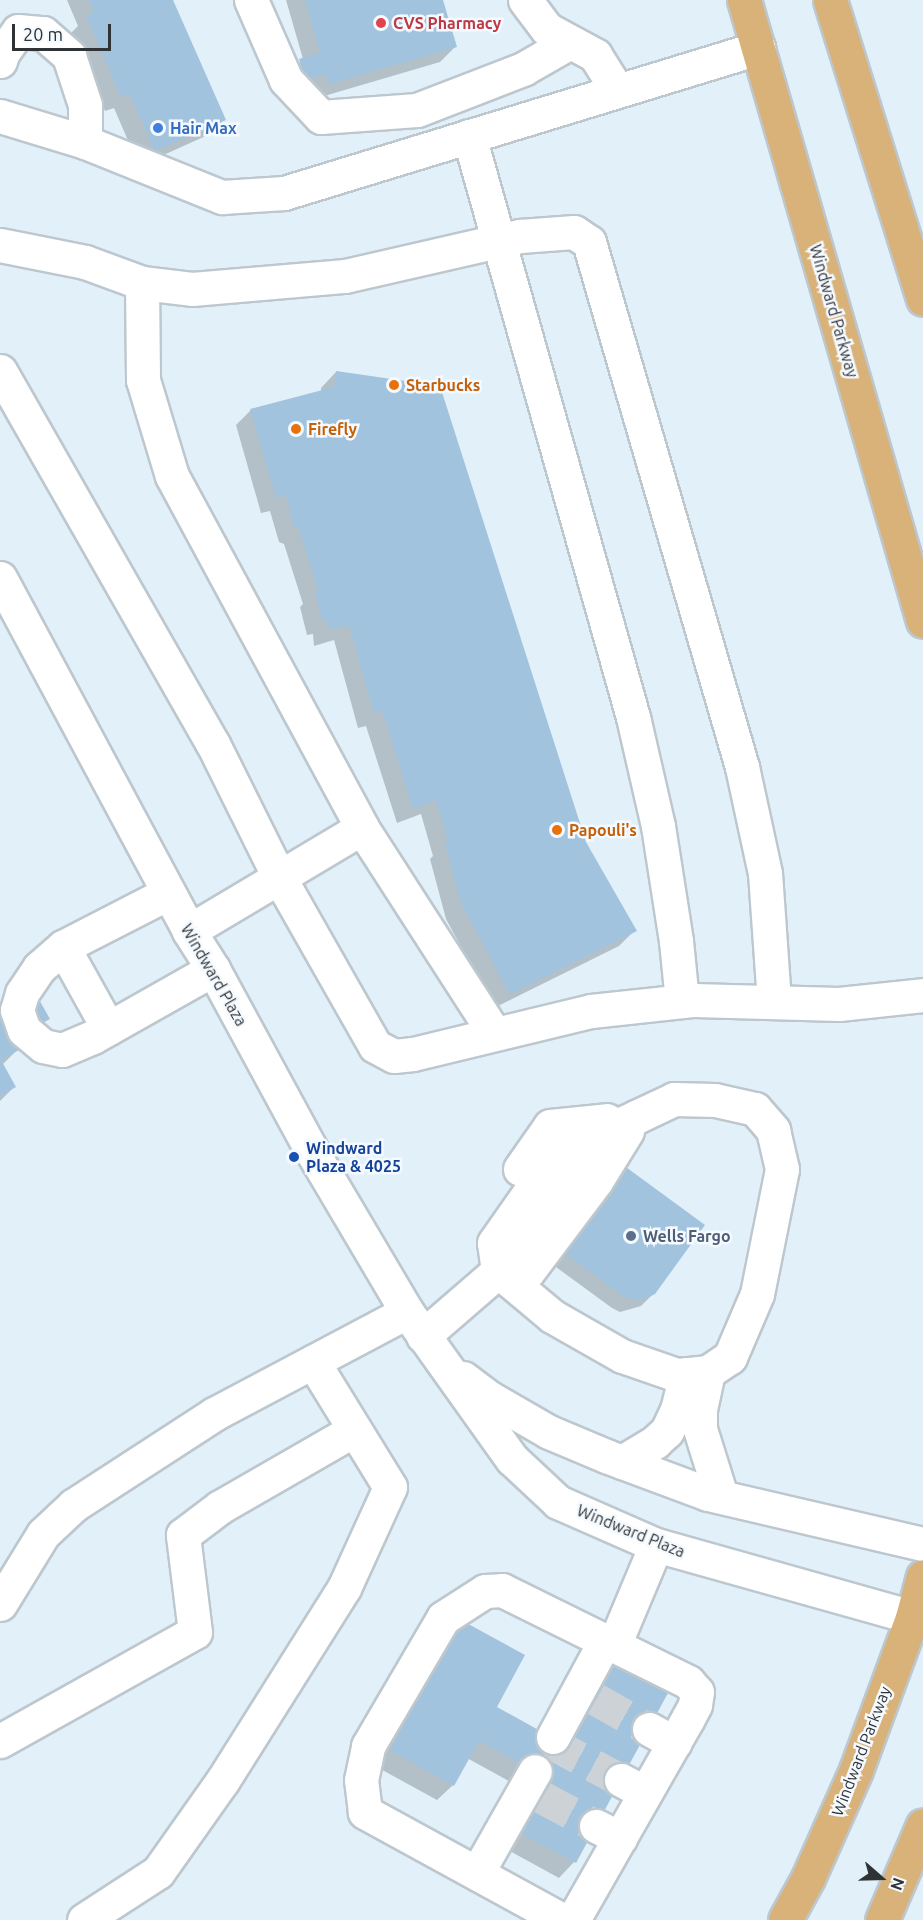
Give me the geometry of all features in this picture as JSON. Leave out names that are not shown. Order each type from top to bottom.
[{"type":"main road","name":"Windward Parkway","points":[[744,0],[923,621]]},
{"type":"main road","points":[[830,0],[923,299]]},
{"type":"main road","name":"Windward Parkway","points":[[785,1920],[808,1878],[856,1770],[918,1619],[923,1576]]},
{"type":"main road","points":[[882,1920],[923,1826]]},
{"type":"street","points":[[251,0],[286,80],[321,117],[417,110],[523,69],[570,42]]},
{"type":"street","points":[[525,0],[547,29],[595,55],[617,90]]},
{"type":"street","points":[[0,61],[3,52],[18,31],[43,33],[69,56],[85,105],[85,142]]},
{"type":"street","points":[[0,116],[85,142],[222,197],[284,193],[758,48]]},
{"type":"street","points":[[469,136],[633,717],[658,826],[676,941],[682,1001]]},
{"type":"street","points":[[0,245],[85,262],[142,283],[192,289],[345,276],[520,236],[574,232],[589,242],[742,767],[765,873],[774,1002]]},
{"type":"street","points":[[142,283],[142,380],[172,476],[363,828],[494,1033]]},
{"type":"street","points":[[0,371],[213,744],[279,877],[375,1046],[394,1056],[413,1054],[591,1011],[682,1001],[839,1004],[923,995]]},
{"type":"street","name":"Windward Plaza","points":[[0,578],[168,893],[213,969],[310,1148],[415,1324],[512,1459],[558,1502],[656,1545],[918,1619]]},
{"type":"street","points":[[189,931],[363,828]]},
{"type":"street","points":[[168,893],[63,947],[39,968],[22,993],[17,1010],[24,1030],[43,1046],[62,1050],[93,1037],[213,969]]},
{"type":"street","points":[[63,947],[108,1028]]},
{"type":"street","points":[[674,1099],[715,1100],[755,1109],[773,1130],[782,1169],[757,1294],[730,1357],[697,1373],[677,1375],[622,1356],[552,1316],[504,1269],[557,1153],[674,1099]]},
{"type":"street","points":[[0,1604],[43,1534],[74,1505],[214,1414],[313,1362],[415,1324],[504,1269],[596,1181],[636,1117]]},
{"type":"street","points":[[84,1920],[158,1872],[223,1780],[344,1588],[390,1487],[313,1362]]},
{"type":"street","name":"Windward Plaza","points":[[443,1364],[490,1398],[549,1432],[622,1462],[721,1497],[923,1544]]},
{"type":"street","points":[[622,1462],[655,1442],[667,1431],[697,1373]]},
{"type":"street","points":[[697,1373],[700,1429],[721,1497]]},
{"type":"street","points":[[0,1741],[195,1632],[183,1535],[220,1507],[354,1430]]},
{"type":"street","points":[[553,1737],[587,1694],[656,1545]]},
{"type":"street","points":[[562,1920],[364,1812],[361,1780],[368,1746],[443,1618],[485,1592],[501,1590],[688,1682],[697,1692],[695,1705],[661,1736],[608,1832],[573,1920]]},
{"type":"street","points":[[477,1873],[534,1786]]},
{"type":"shaded area","points":[[0,0],[923,0],[923,1920],[0,1920]]},
{"type":"building","points":[[89,0],[173,0],[226,120],[155,151],[129,93],[121,97],[86,16],[94,12]]},
{"type":"building","name":"CVS Pharmacy","points":[[305,0],[443,0],[457,47],[329,84],[326,74],[306,80],[299,59],[320,52]]},
{"type":"building","points":[[336,371],[440,386],[586,842],[637,931],[510,994],[461,903],[444,842],[448,841],[436,800],[413,809],[382,711],[374,714],[349,625],[329,631],[328,620],[322,621],[315,590],[318,590],[299,529],[294,527],[286,496],[276,498],[250,409],[334,387]]},
{"type":"building","points":[[37,996],[50,1019],[13,1039],[19,1050],[1,1060],[16,1087],[0,1096],[0,1017]]},
{"type":"building","name":"Wells Fargo","points":[[619,1162],[705,1225],[655,1294],[647,1298],[633,1300],[624,1297],[556,1247]]},
{"type":"building","points":[[461,1620],[525,1655],[497,1707],[569,1747],[615,1664],[668,1693],[576,1863],[522,1834],[551,1780],[479,1741],[454,1786],[390,1750]]},
{"type":"tunnel","points":[[596,1699],[649,1729]]},
{"type":"tunnel","points":[[550,1742],[621,1780]]},
{"type":"tunnel","points":[[542,1797],[596,1826]]},
{"type":"place","name":"CVS Pharmacy","points":[[381,23]]},
{"type":"place","name":"Hair Max","points":[[158,128]]},
{"type":"place","name":"Starbucks","points":[[394,385]]},
{"type":"place","name":"Firefly","points":[[296,429]]},
{"type":"place","name":"Papouli's","points":[[557,830]]},
{"type":"place","name":"Windward Plaza & 4025","points":[[294,1157]]},
{"type":"place","name":"Wells Fargo","points":[[631,1236]]}]
